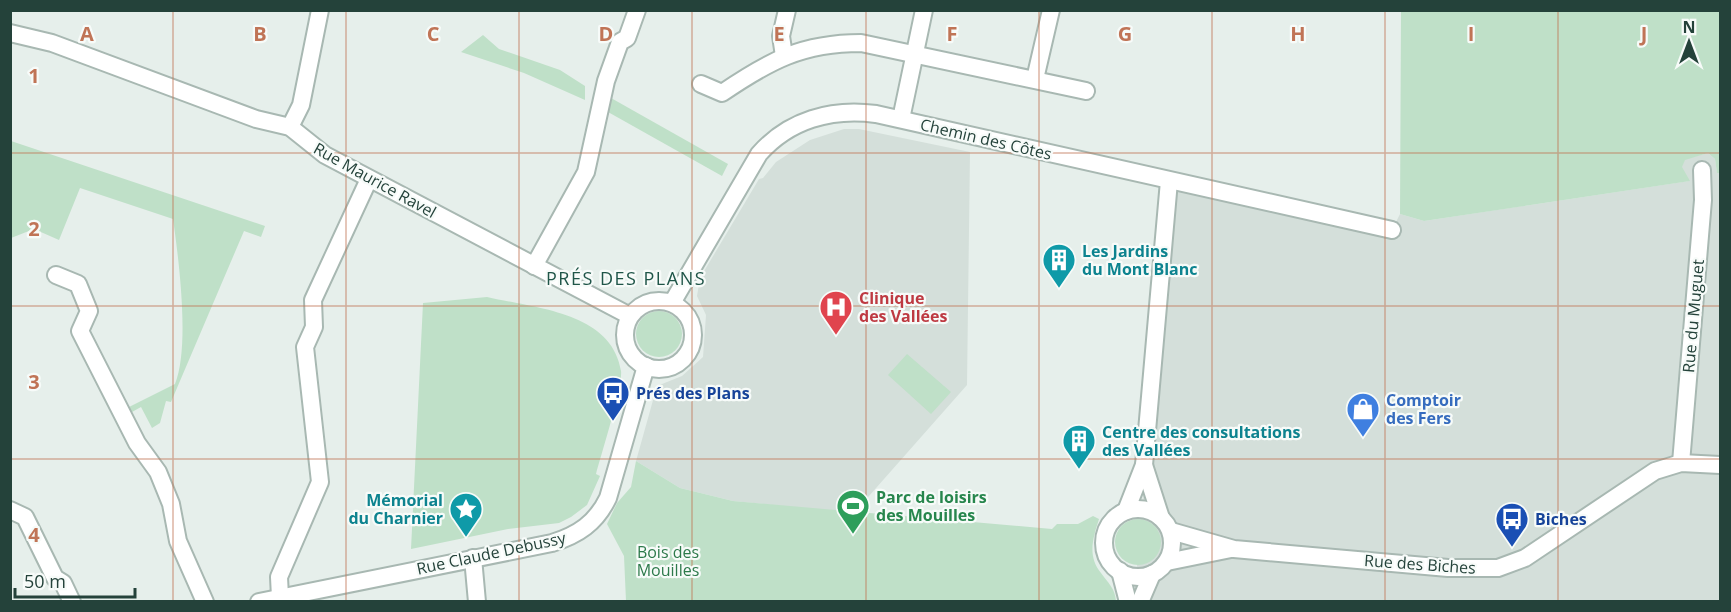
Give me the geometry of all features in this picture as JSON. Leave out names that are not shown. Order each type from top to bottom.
[{"type":"street","points":[[290,127],[301,105],[320,10]]},
{"type":"street","points":[[534,266],[586,172],[606,81],[620,42],[627,38],[634,18],[620,10]]},
{"type":"street","points":[[784,56],[781,36],[787,10]]},
{"type":"street","points":[[901,119],[924,10]]},
{"type":"street","points":[[1035,79],[1051,10]]},
{"type":"street","name":"Rue Maurice Ravel","points":[[10,33],[52,43],[256,119],[290,127],[325,155],[630,316]]},
{"type":"street","points":[[701,84],[722,93],[762,65],[811,47],[844,43],[879,45],[1086,91]]},
{"type":"street","name":"Chemin des Côtes","points":[[672,303],[753,160],[776,137],[800,123],[832,113],[866,112],[901,119],[1392,230]]},
{"type":"street","name":"Rue du Muguet","points":[[1681,463],[1703,200],[1702,170]]},
{"type":"street","points":[[280,597],[279,577],[320,482],[305,347],[314,327],[313,300],[369,179]]},
{"type":"street","points":[[1126,511],[1144,465],[1169,181]]},
{"type":"street","points":[[56,275],[78,284],[89,311],[80,332],[137,443],[158,472],[171,504],[178,541],[205,602]]},
{"type":"street","points":[[651,302],[672,303],[685,312],[690,321],[693,332],[691,347],[683,359],[675,365],[661,369],[646,366],[634,358],[627,345],[625,330],[630,316],[639,307],[651,302]]},
{"type":"street","name":"Rue Claude Debussy","points":[[259,602],[562,540],[582,531],[602,511],[611,491],[646,366]]},
{"type":"street","name":"Rue des Biches","points":[[1166,524],[1234,549],[1472,570],[1506,566],[1542,546],[1640,480],[1665,467],[1681,463],[1720,465]]},
{"type":"street","points":[[1140,602],[1152,574],[1167,562],[1172,548],[1166,524],[1144,465]]},
{"type":"street","points":[[10,510],[25,518],[54,578],[63,583],[72,602]]},
{"type":"street","points":[[1152,574],[1133,577],[1120,571],[1107,557],[1104,539],[1113,520],[1126,511],[1146,510],[1166,524]]},
{"type":"street","name":"Rue des Biches","points":[[1167,562],[1234,549]]},
{"type":"street","points":[[473,558],[477,602]]},
{"type":"street","points":[[1120,571],[1128,602]]},
{"type":"shaded area","name":"Clinique des Vallées","points":[[844,129],[859,129],[970,152],[967,385],[854,513],[733,501],[680,488],[636,461],[657,386],[682,376],[703,357],[706,315],[697,296],[700,278],[759,179],[763,178],[776,162],[810,140]]},
{"type":"shaded area","points":[[1708,153],[1715,159],[1717,172],[1720,173],[1720,601],[1134,602],[1169,181],[1392,230],[1400,214],[1424,221],[1689,181],[1681,167],[1685,159]]},
{"type":"green space","points":[[1401,11],[1720,11],[1720,173],[1717,173],[1715,159],[1708,153],[1685,160],[1682,167],[1690,181],[1424,221],[1400,214]]},
{"type":"green space","points":[[483,35],[499,49],[560,70],[585,86],[585,100],[524,73],[461,52]]},
{"type":"green space","points":[[611,98],[728,164],[722,176],[608,112]]},
{"type":"green space","points":[[11,141],[265,226],[261,237],[244,231],[171,402],[166,401],[160,423],[152,428],[141,407],[132,412],[129,407],[175,384],[179,368],[183,327],[173,219],[80,188],[59,240],[34,229],[11,238]]},
{"type":"green space","points":[[487,297],[568,316],[603,336],[615,351],[621,379],[596,474],[600,476],[587,505],[559,523],[508,529],[411,549],[423,303]]},
{"type":"green space","points":[[664,311],[676,317],[681,325],[681,343],[676,351],[668,356],[654,357],[646,354],[639,347],[636,329],[639,321],[646,314]]},
{"type":"green space","points":[[907,354],[951,392],[931,414],[888,375]]},
{"type":"green space","name":"Parc de loisirs des Mouilles","points":[[636,461],[680,488],[733,501],[1052,529],[1057,524],[1078,524],[1093,516],[1099,519],[1092,547],[1094,560],[1113,589],[1116,601],[626,601],[624,556],[607,524],[617,503],[631,487]]},
{"type":"green space","points":[[1138,519],[1154,526],[1161,542],[1154,558],[1138,565],[1122,558],[1115,542],[1122,526]]},
{"type":"place","name":"Les Jardins du Mont Blanc","points":[[1059,289]]},
{"type":"place","name":"Clinique des Vallées","points":[[836,336]]},
{"type":"place","name":"Prés des Plans","points":[[613,422]]},
{"type":"place","name":"Comptoir des Fers","points":[[1363,438]]},
{"type":"place","name":"Centre des consultations des Vallées","points":[[1079,470]]},
{"type":"place","name":"Parc de loisirs des Mouilles","points":[[853,535]]},
{"type":"place","name":"Mémorial du Charnier","points":[[466,538]]},
{"type":"place","name":"Biches","points":[[1512,548]]},
{"type":"district","name":"PRÉS DES PLANS","points":[[626,279]]},
{"type":"park label","name":"Bois des Mouilles","points":[[668,561]]}]
